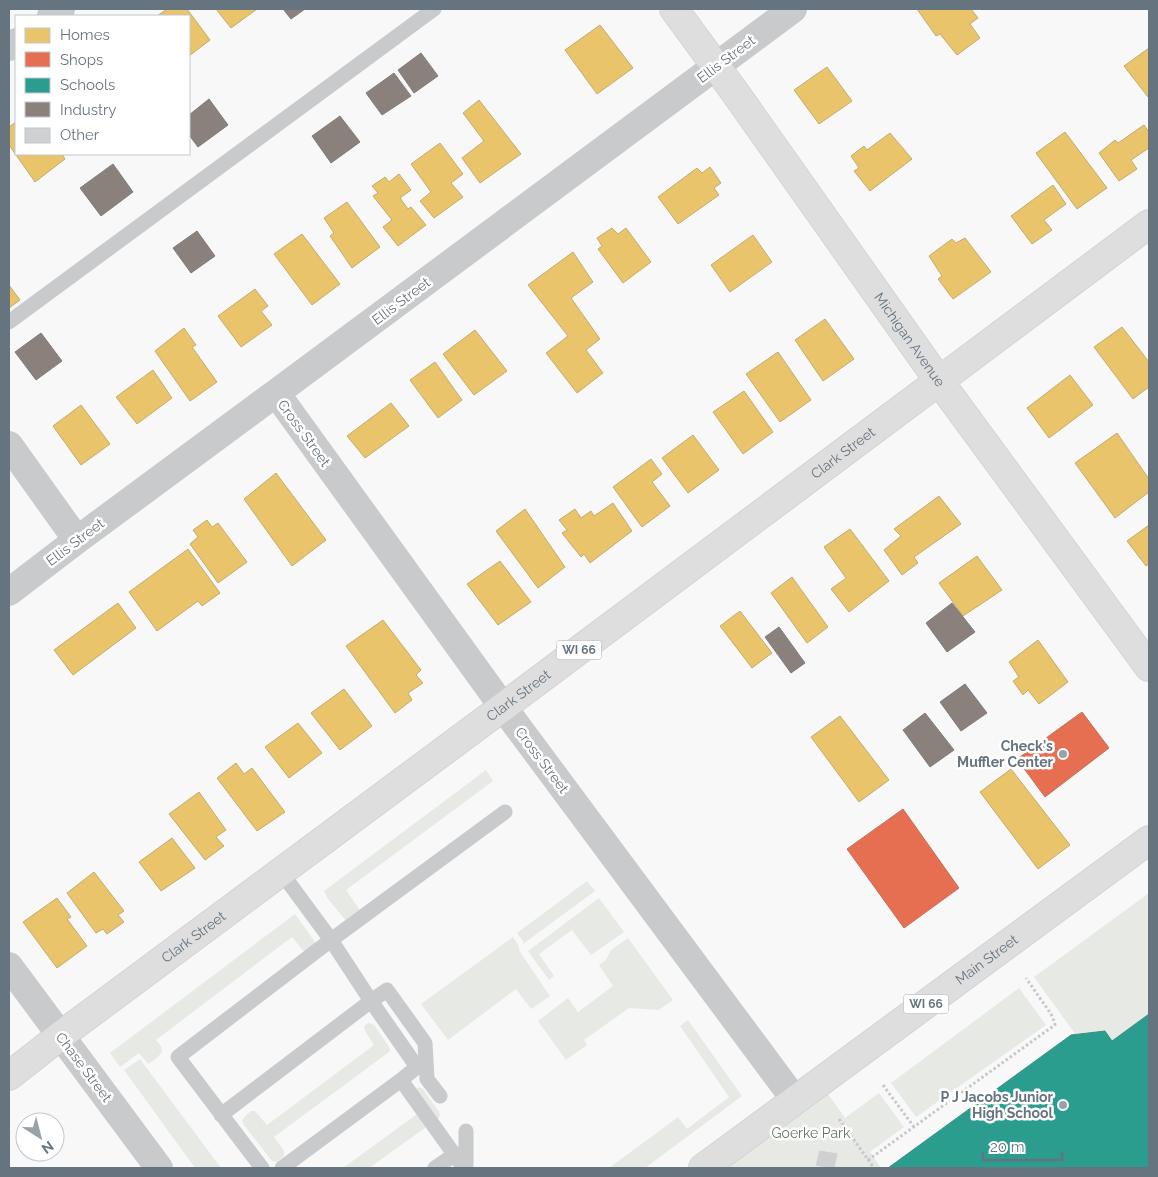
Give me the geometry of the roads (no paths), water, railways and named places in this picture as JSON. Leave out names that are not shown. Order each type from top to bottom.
[{"type":"main road","name":"Michigan Avenue","points":[[674,9],[939,382],[1149,667]]},
{"type":"main road","name":"Clark Street","points":[[9,1076],[60,1036],[1149,224]]},
{"type":"main road","name":"Main Street","points":[[704,1168],[1149,840]]},
{"type":"street","name":"Ellis Street","points":[[9,592],[76,540],[793,9]]},
{"type":"street","name":"Cross Street","points":[[276,393],[503,707],[794,1100]]},
{"type":"street","points":[[9,445],[76,540]]},
{"type":"street","name":"Chase Street","points":[[9,966],[159,1168]]},
{"type":"lane","points":[[9,322],[434,9]]},
{"type":"lane","points":[[262,1168],[178,1057],[331,940],[505,812]]},
{"type":"lane","points":[[281,872],[331,940],[370,1001],[417,1067],[282,1168]]},
{"type":"lane","points":[[221,1115],[387,990],[425,1044],[427,1079],[440,1096]]},
{"type":"lane","points":[[401,1080],[465,1168]]},
{"type":"lane","points":[[465,1168],[466,1131]]},
{"type":"lane","points":[[435,1168],[454,1155]]},
{"type":"place","name":"Check's Muffler Center","points":[[1063,754]]},
{"type":"place","name":"P J Jacobs Junior High School","points":[[1063,1105]]},
{"type":"park label","name":"Goerke Park","points":[[811,1133]]}]
